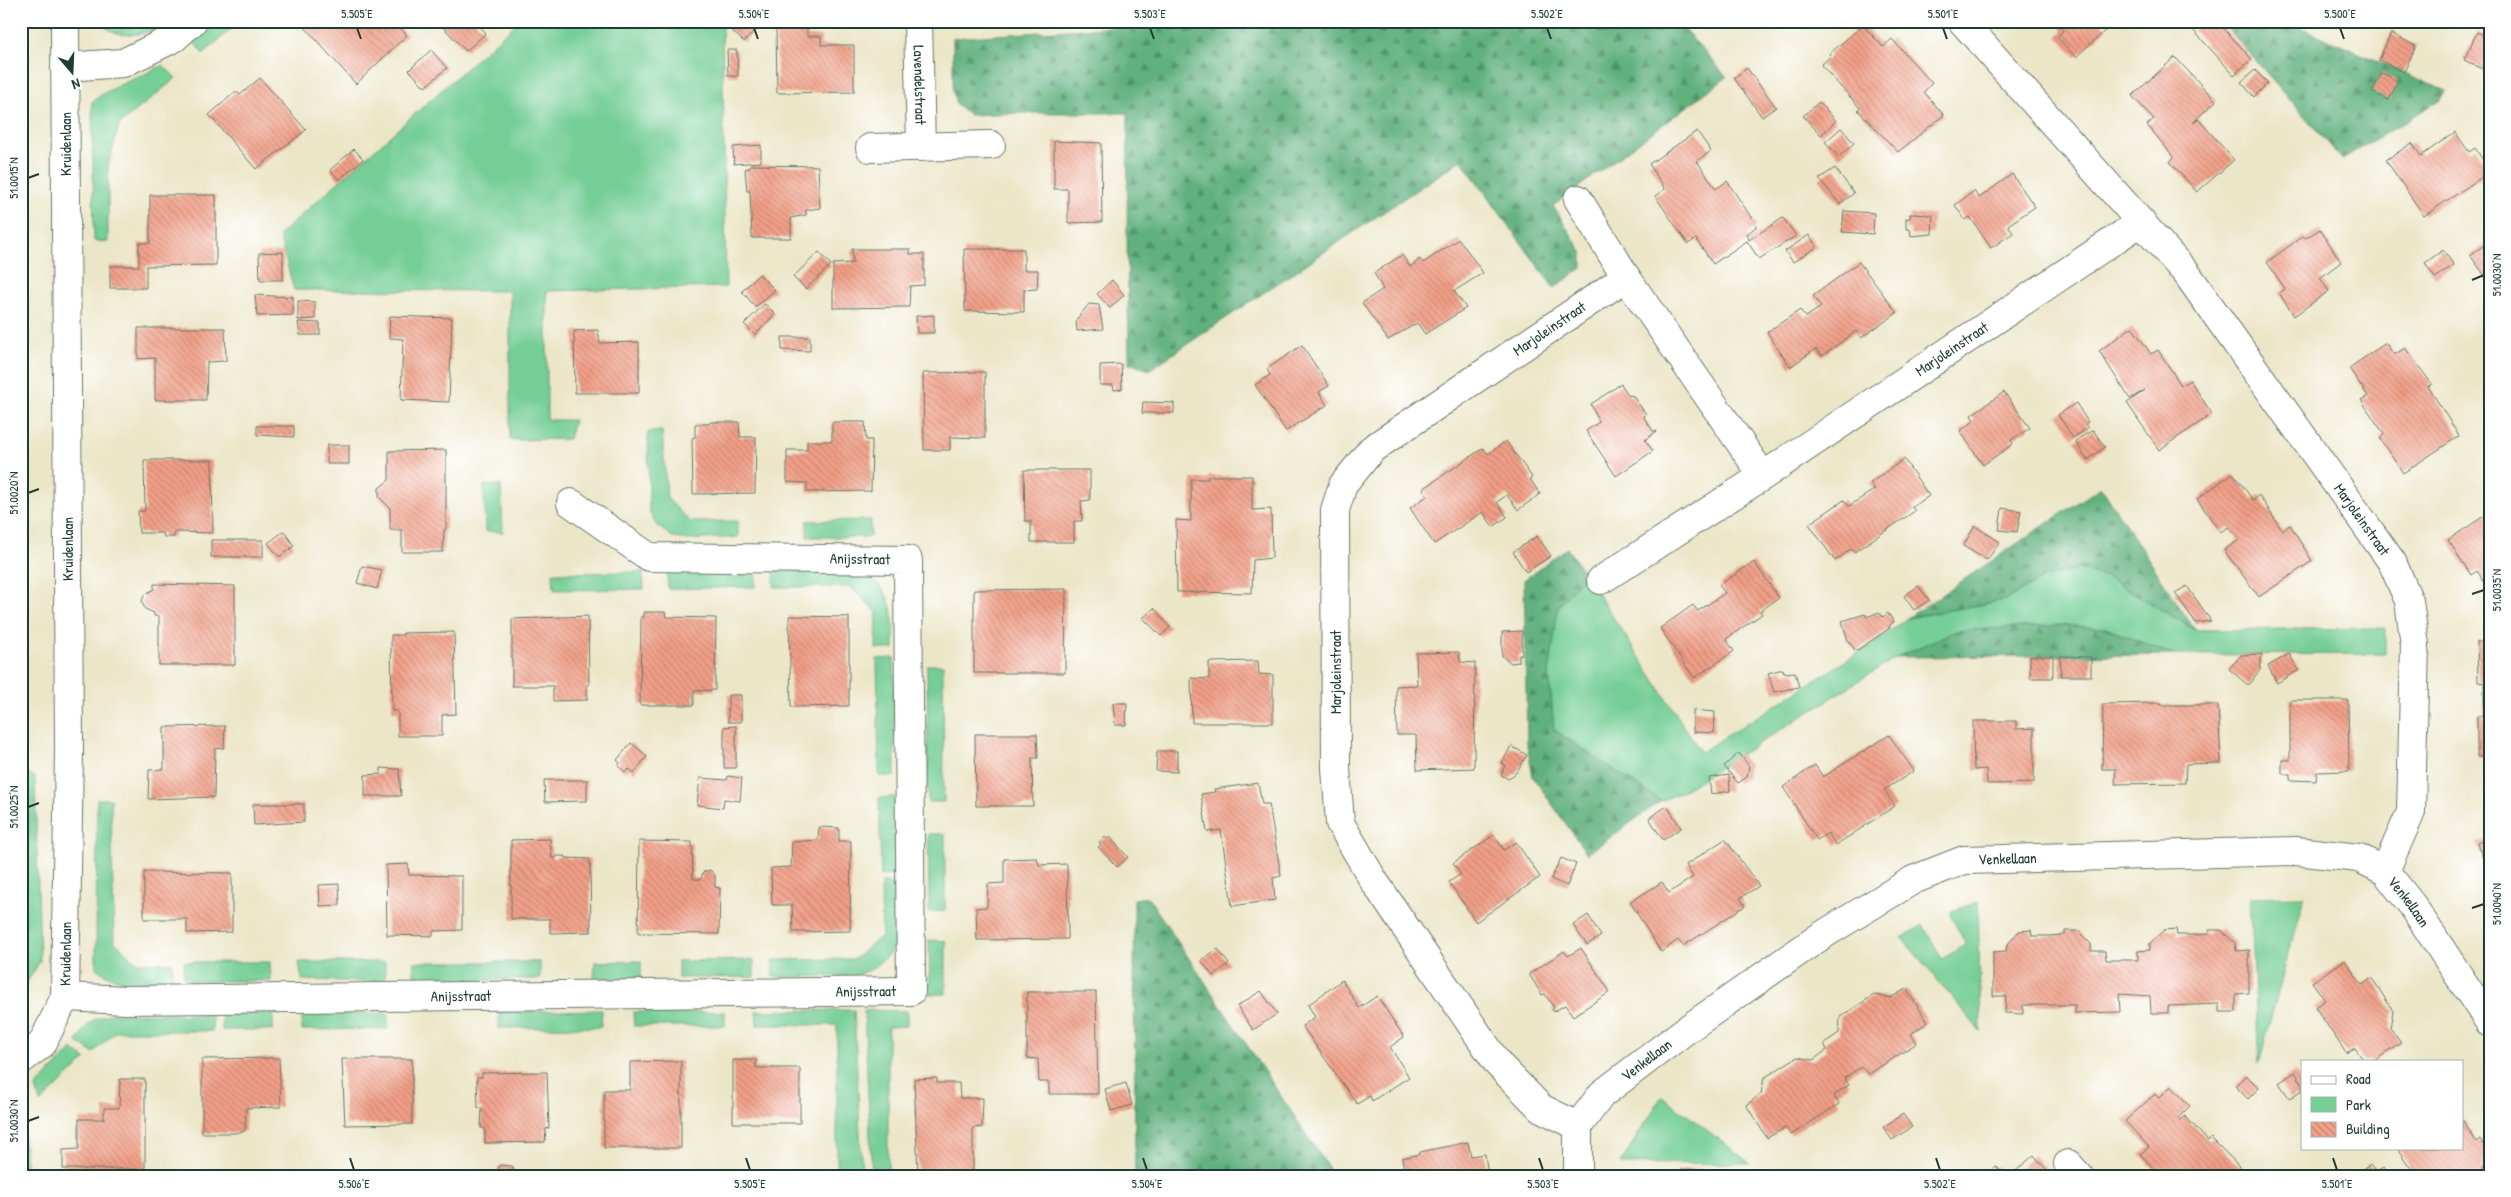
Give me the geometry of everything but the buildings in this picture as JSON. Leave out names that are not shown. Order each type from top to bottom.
[{"type":"street","name":"Kruidenlaan","points":[[21,1060],[42,1044],[65,998],[69,751],[65,21]]},
{"type":"street","points":[[65,67],[123,62],[174,38],[193,21]]},
{"type":"street","name":"Lavendelstraat","points":[[918,21],[921,147]]},
{"type":"street","name":"Marjoleinstraat","points":[[1962,21],[2187,274],[2386,554],[2409,601],[2416,645],[2411,812],[2385,871]]},
{"type":"street","points":[[870,148],[991,145]]},
{"type":"street","points":[[1578,199],[1626,277],[1763,476]]},
{"type":"street","name":"Marjoleinstraat","points":[[1601,580],[1763,476],[2141,222]]},
{"type":"street","name":"Marjoleinstraat","points":[[1578,1126],[1541,1108],[1498,1064],[1374,880],[1340,823],[1336,768],[1335,510],[1343,485],[1372,449],[1626,277]]},
{"type":"street","name":"Anijsstraat","points":[[65,998],[146,1000],[911,991],[908,560],[649,557],[571,503]]},
{"type":"street","name":"Venkellaan","points":[[1578,1126],[1602,1094],[1686,1030],[1821,936],[1912,880],[1964,860],[2296,851],[2359,858],[2385,871],[2412,905],[2490,1023]]},
{"type":"street","points":[[1578,1126],[1578,1176]]},
{"type":"green space","points":[[99,21],[167,21],[151,31],[123,34],[114,32]]},
{"type":"green space","points":[[217,21],[240,21],[203,54],[193,41]]},
{"type":"green space","points":[[519,21],[722,21],[726,287],[547,291],[547,420],[574,420],[569,439],[510,440],[510,291],[294,290],[279,235]]},
{"type":"green space","points":[[1114,21],[1677,21],[1727,77],[1553,206],[1582,252],[1582,268],[1554,288],[1461,160],[1149,370],[1129,363],[1128,113],[970,115],[956,104],[953,91],[953,38],[1113,27]]},
{"type":"green space","points":[[2221,21],[2286,21],[2446,91],[2439,101],[2342,159]]},
{"type":"green space","points":[[163,65],[176,78],[119,125],[108,166],[108,242],[94,241],[92,102],[117,86]]},
{"type":"green space","points":[[662,431],[667,498],[690,522],[738,521],[738,537],[688,540],[674,538],[657,526],[649,510],[648,432]]},
{"type":"green space","points":[[501,485],[503,532],[485,531],[484,486]]},
{"type":"green space","points":[[2101,487],[2195,630],[2107,577],[2080,569],[2045,577],[2005,600],[1907,618]]},
{"type":"green space","points":[[871,520],[870,537],[807,537],[807,521]]},
{"type":"green space","points":[[1567,548],[1585,574],[1558,607],[1549,674],[1554,730],[1661,801],[1587,854],[1533,777],[1527,745],[1524,580]]},
{"type":"green space","points":[[2080,569],[2107,577],[2195,630],[2385,628],[2385,654],[2174,655],[2105,628],[2060,625],[1956,631],[1897,657],[1679,793],[1661,801],[1554,730],[1549,674],[1558,607],[1585,574],[1701,752],[1877,641],[1907,618],[2005,600],[2045,577]]},
{"type":"green space","points":[[667,571],[756,571],[756,587],[668,589]]},
{"type":"green space","points":[[774,571],[854,571],[867,576],[877,583],[889,601],[892,612],[894,649],[876,649],[877,612],[850,587],[774,587]]},
{"type":"green space","points":[[643,572],[644,589],[554,590],[553,573]]},
{"type":"green space","points":[[2060,625],[2105,628],[2174,655],[1897,657],[1956,631]]},
{"type":"green space","points":[[894,658],[895,776],[879,776],[877,659]]},
{"type":"green space","points":[[927,665],[943,665],[944,802],[928,802]]},
{"type":"green space","points":[[21,770],[35,777],[40,961],[21,992]]},
{"type":"green space","points":[[895,797],[895,875],[881,876],[879,798]]},
{"type":"green space","points":[[97,799],[111,799],[114,941],[136,962],[172,963],[173,981],[132,982],[113,978],[96,968]]},
{"type":"green space","points":[[928,834],[945,834],[945,911],[929,912]]},
{"type":"green space","points":[[881,883],[895,883],[897,936],[890,953],[872,969],[854,976],[773,977],[773,960],[855,959],[882,935]]},
{"type":"green space","points":[[2304,896],[2259,1063],[2250,897]]},
{"type":"green space","points":[[1148,897],[1334,1176],[1135,1176],[1134,899]]},
{"type":"green space","points":[[1978,902],[1981,1032],[1902,938],[1923,925],[1942,959],[1966,945],[1951,916],[1951,911]]},
{"type":"green space","points":[[929,940],[946,941],[946,994],[930,994]]},
{"type":"green space","points":[[754,960],[754,977],[678,978],[678,961]]},
{"type":"green space","points":[[641,961],[641,979],[594,979],[595,962]]},
{"type":"green space","points":[[184,962],[270,962],[271,981],[184,981]]},
{"type":"green space","points":[[299,962],[385,962],[385,982],[302,980]]},
{"type":"green space","points":[[414,962],[540,962],[540,979],[414,981]]},
{"type":"green space","points":[[602,1010],[601,1027],[499,1028],[499,1012]]},
{"type":"green space","points":[[854,1010],[862,1176],[837,1176],[837,1025],[757,1025],[756,1011]]},
{"type":"green space","points":[[864,1010],[907,1011],[907,1026],[888,1027],[888,1176],[872,1176]]},
{"type":"green space","points":[[633,1012],[725,1012],[725,1026],[634,1026]]},
{"type":"green space","points":[[116,1013],[212,1015],[212,1031],[116,1031],[93,1053],[77,1042],[84,1029],[92,1021]]},
{"type":"green space","points":[[273,1013],[273,1030],[222,1030],[222,1014]]},
{"type":"green space","points":[[388,1013],[388,1029],[302,1030],[302,1014]]},
{"type":"green space","points":[[72,1049],[86,1059],[40,1103],[36,1087]]},
{"type":"green space","points":[[1662,1096],[1750,1163],[1620,1164]]},
{"type":"green space","points":[[21,1120],[23,1123],[27,1176],[21,1176]]}]
